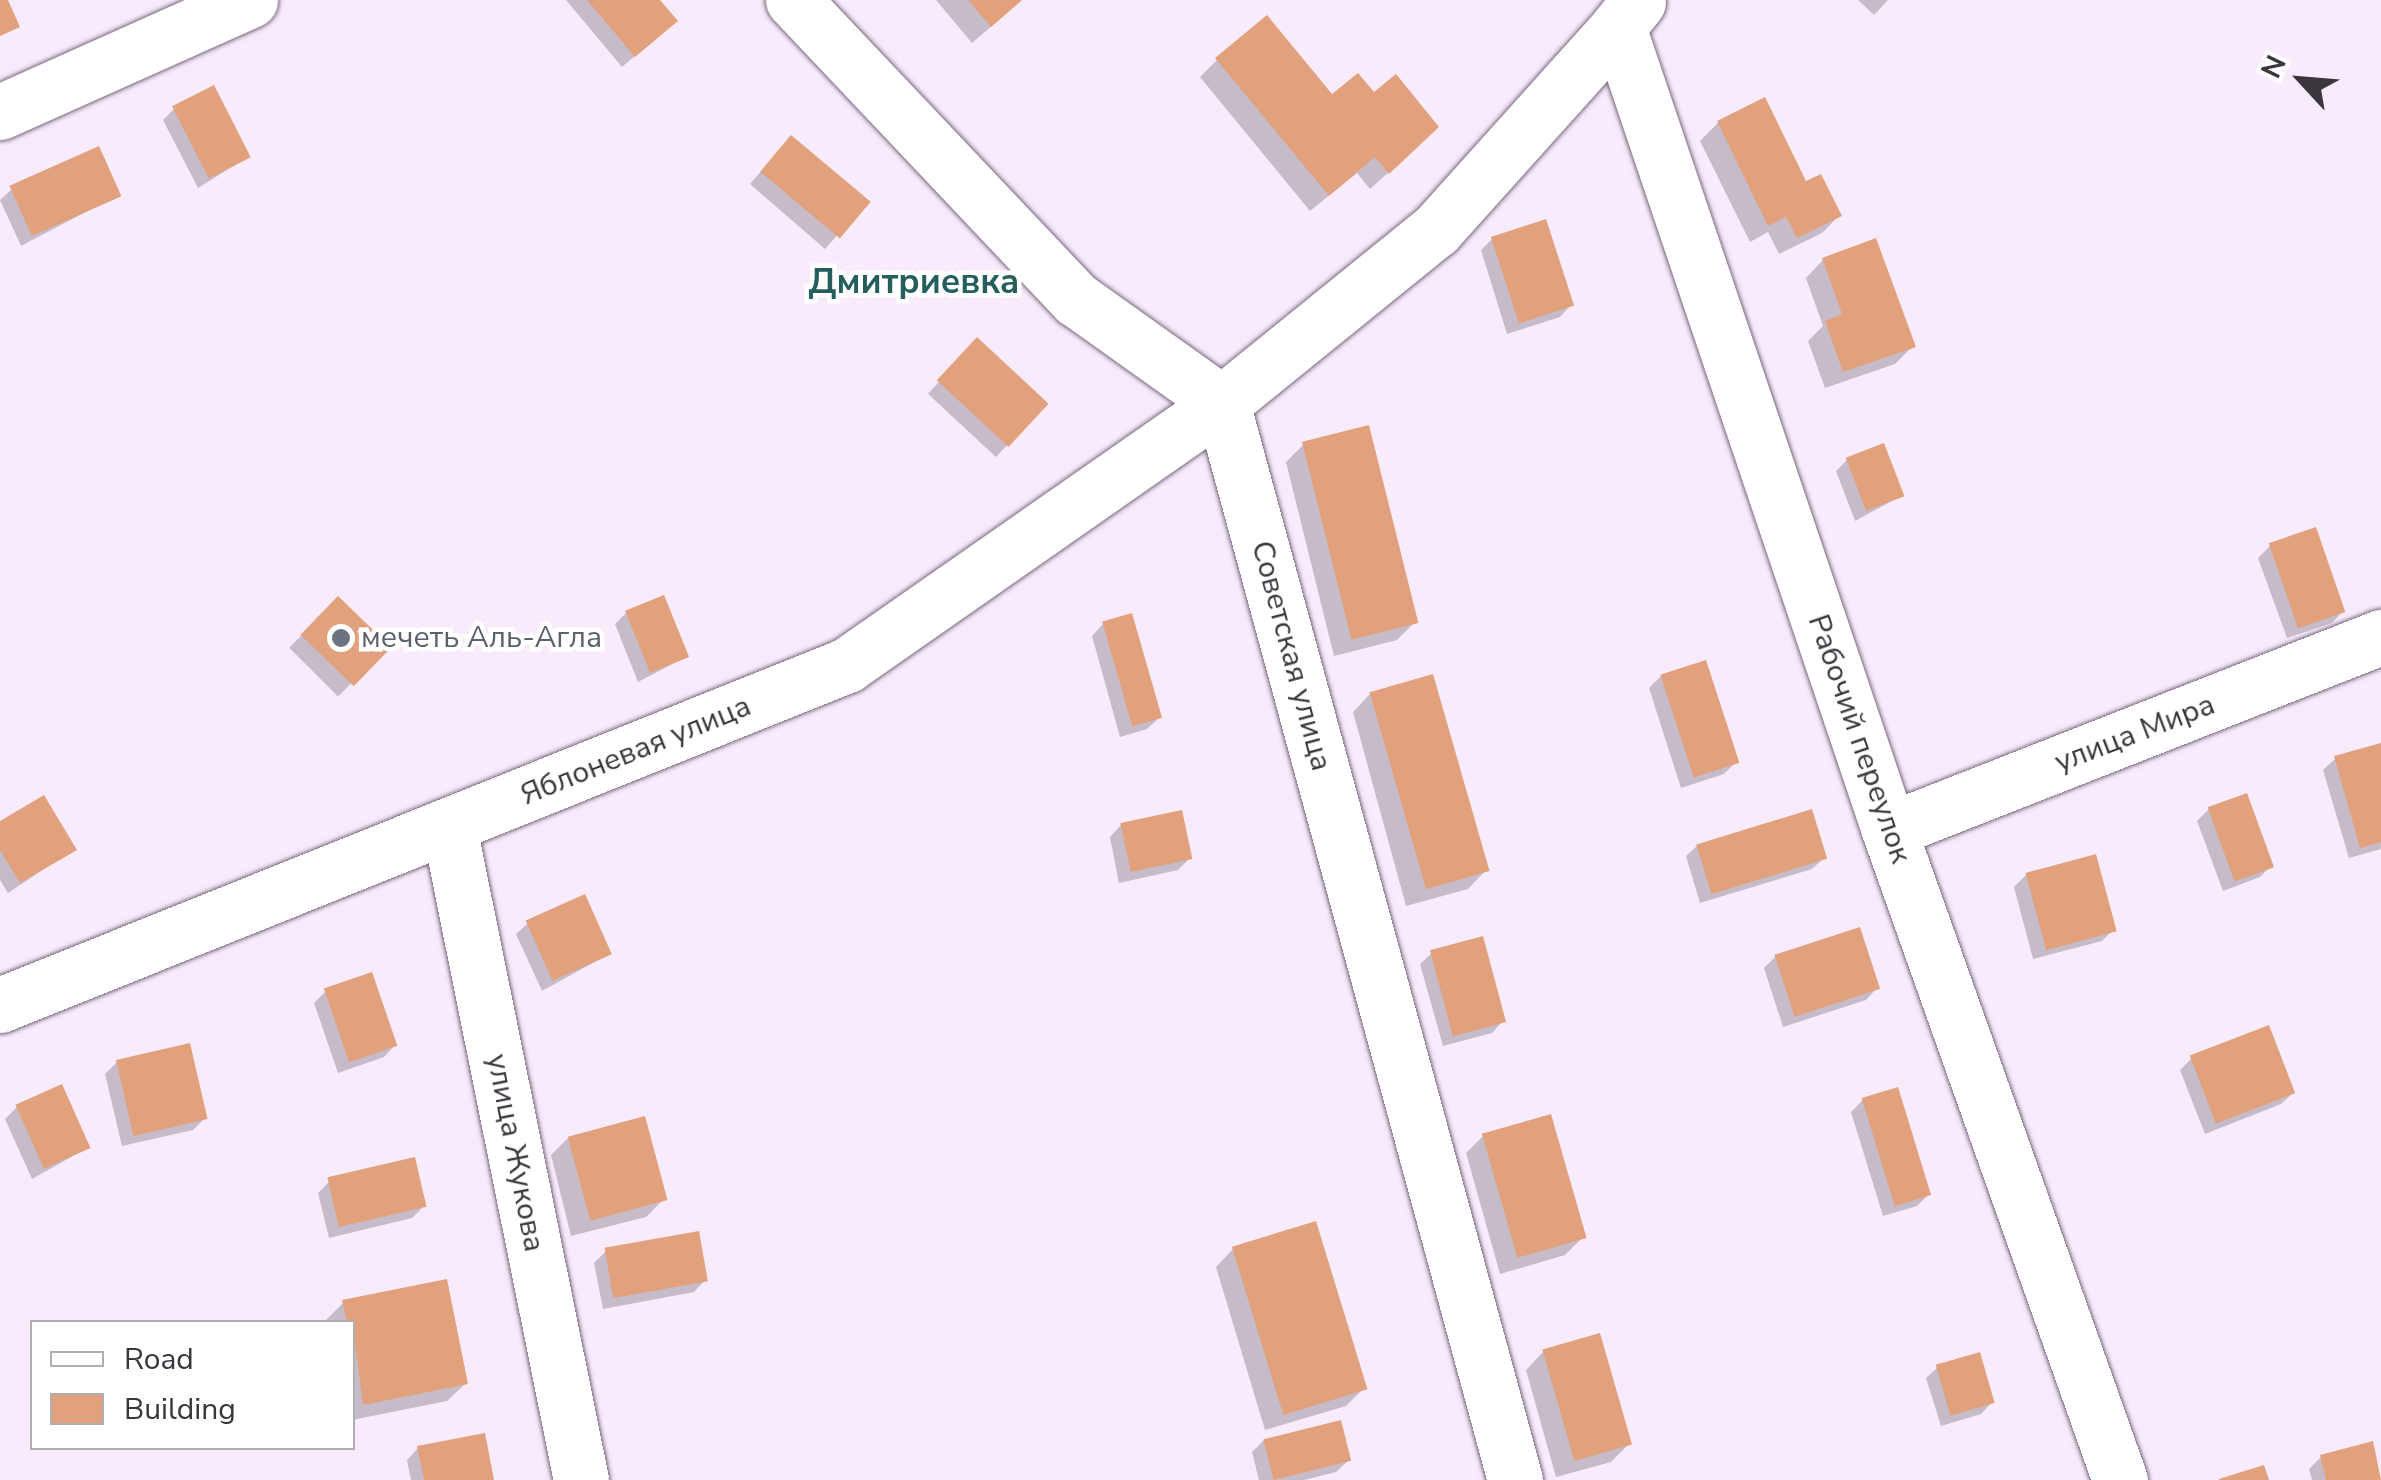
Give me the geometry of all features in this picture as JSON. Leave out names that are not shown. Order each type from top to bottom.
[{"type":"street","points":[[0,112],[250,0]]},
{"type":"street","points":[[793,0],[1076,298],[1222,403]]},
{"type":"street","name":"Яблоневая улица","points":[[0,1004],[847,665],[1222,403],[1436,230],[1629,14]]},
{"type":"street","name":"Рабочий переулок","points":[[1629,14],[1890,830],[2120,1480]]},
{"type":"street","name":"Советская улица","points":[[1222,403],[1515,1480]]},
{"type":"street","name":"улица Мира","points":[[1890,830],[2381,637]]},
{"type":"street","name":"улица Жукова","points":[[449,827],[580,1480]]},
{"type":"building","points":[[0,0],[8,0],[20,27],[0,36]]},
{"type":"building","points":[[587,0],[660,0],[678,21],[635,57]]},
{"type":"building","points":[[968,0],[1022,0],[991,27]]},
{"type":"building","points":[[1267,15],[1332,94],[1358,73],[1374,92],[1396,74],[1439,127],[1389,174],[1375,157],[1329,196],[1215,58]]},
{"type":"building","points":[[214,85],[251,157],[209,179],[172,106]]},
{"type":"building","points":[[1765,97],[1806,181],[1821,174],[1842,216],[1797,238],[1786,217],[1768,226],[1717,121]]},
{"type":"building","points":[[791,135],[871,202],[840,239],[760,172]]},
{"type":"building","points":[[99,146],[121,196],[32,236],[9,186]]},
{"type":"building","points":[[1546,219],[1574,306],[1519,323],[1491,237]]},
{"type":"building","points":[[1876,238],[1916,347],[1843,372],[1825,321],[1842,314],[1822,258]]},
{"type":"building","points":[[977,337],[1049,404],[1008,447],[937,380]]},
{"type":"building","points":[[1369,425],[1418,623],[1351,640],[1302,442]]},
{"type":"building","points":[[1884,443],[1904,496],[1866,511],[1846,458]]},
{"type":"building","points":[[2316,527],[2345,612],[2298,628],[2269,543]]},
{"type":"building","points":[[664,595],[689,657],[650,673],[625,611]]},
{"type":"building","points":[[338,596],[391,647],[354,686],[300,635]]},
{"type":"building","points":[[1132,613],[1162,718],[1132,726],[1102,622]]},
{"type":"building","points":[[1706,660],[1739,763],[1694,778],[1660,675]]},
{"type":"building","points":[[1433,674],[1490,871],[1426,889],[1370,692]]},
{"type":"building","points":[[2381,743],[2381,842],[2360,848],[2334,756]]},
{"type":"building","points":[[2247,793],[2274,867],[2235,882],[2208,807]]},
{"type":"building","points":[[44,795],[77,850],[20,883],[0,850],[0,821]]},
{"type":"building","points":[[1812,809],[1827,859],[1711,894],[1696,844]]},
{"type":"building","points":[[1182,810],[1192,859],[1131,872],[1120,823]]},
{"type":"building","points":[[2096,854],[2117,931],[2046,950],[2025,873]]},
{"type":"building","points":[[585,894],[612,954],[552,981],[526,920]]},
{"type":"building","points":[[1860,927],[1880,989],[1794,1017],[1774,955]]},
{"type":"building","points":[[1483,936],[1506,1022],[1453,1036],[1430,950]]},
{"type":"building","points":[[372,972],[397,1046],[349,1062],[324,989]]},
{"type":"building","points":[[2269,1025],[2295,1093],[2216,1124],[2190,1055]]},
{"type":"building","points":[[190,1043],[208,1119],[133,1136],[116,1060]]},
{"type":"building","points":[[62,1084],[90,1148],[44,1169],[15,1105]]},
{"type":"building","points":[[1898,1087],[1931,1195],[1895,1206],[1862,1098]]},
{"type":"building","points":[[1551,1114],[1587,1238],[1517,1258],[1482,1134]]},
{"type":"building","points":[[645,1116],[668,1200],[590,1221],[568,1137]]},
{"type":"building","points":[[415,1157],[426,1207],[339,1227],[327,1177]]},
{"type":"building","points":[[1316,1221],[1367,1389],[1283,1415],[1232,1247]]},
{"type":"building","points":[[699,1231],[708,1281],[613,1298],[604,1248]]},
{"type":"building","points":[[447,1279],[468,1384],[363,1405],[355,1320],[347,1320],[342,1300]]},
{"type":"building","points":[[1600,1333],[1632,1445],[1574,1461],[1542,1350]]},
{"type":"building","points":[[1980,1352],[1995,1403],[1950,1416],[1936,1365]]},
{"type":"building","points":[[1341,1420],[1351,1461],[1274,1480],[1263,1439]]},
{"type":"building","points":[[485,1433],[494,1480],[424,1480],[417,1446]]},
{"type":"building","points":[[2373,1441],[2381,1480],[2326,1480],[2320,1455]]},
{"type":"building","points":[[2264,1465],[2269,1480],[2219,1480],[2219,1479]]},
{"type":"place","name":"мечеть Аль-Агла","points":[[341,638]]},
{"type":"district","name":"Дмитриевка","points":[[914,282]]}]
